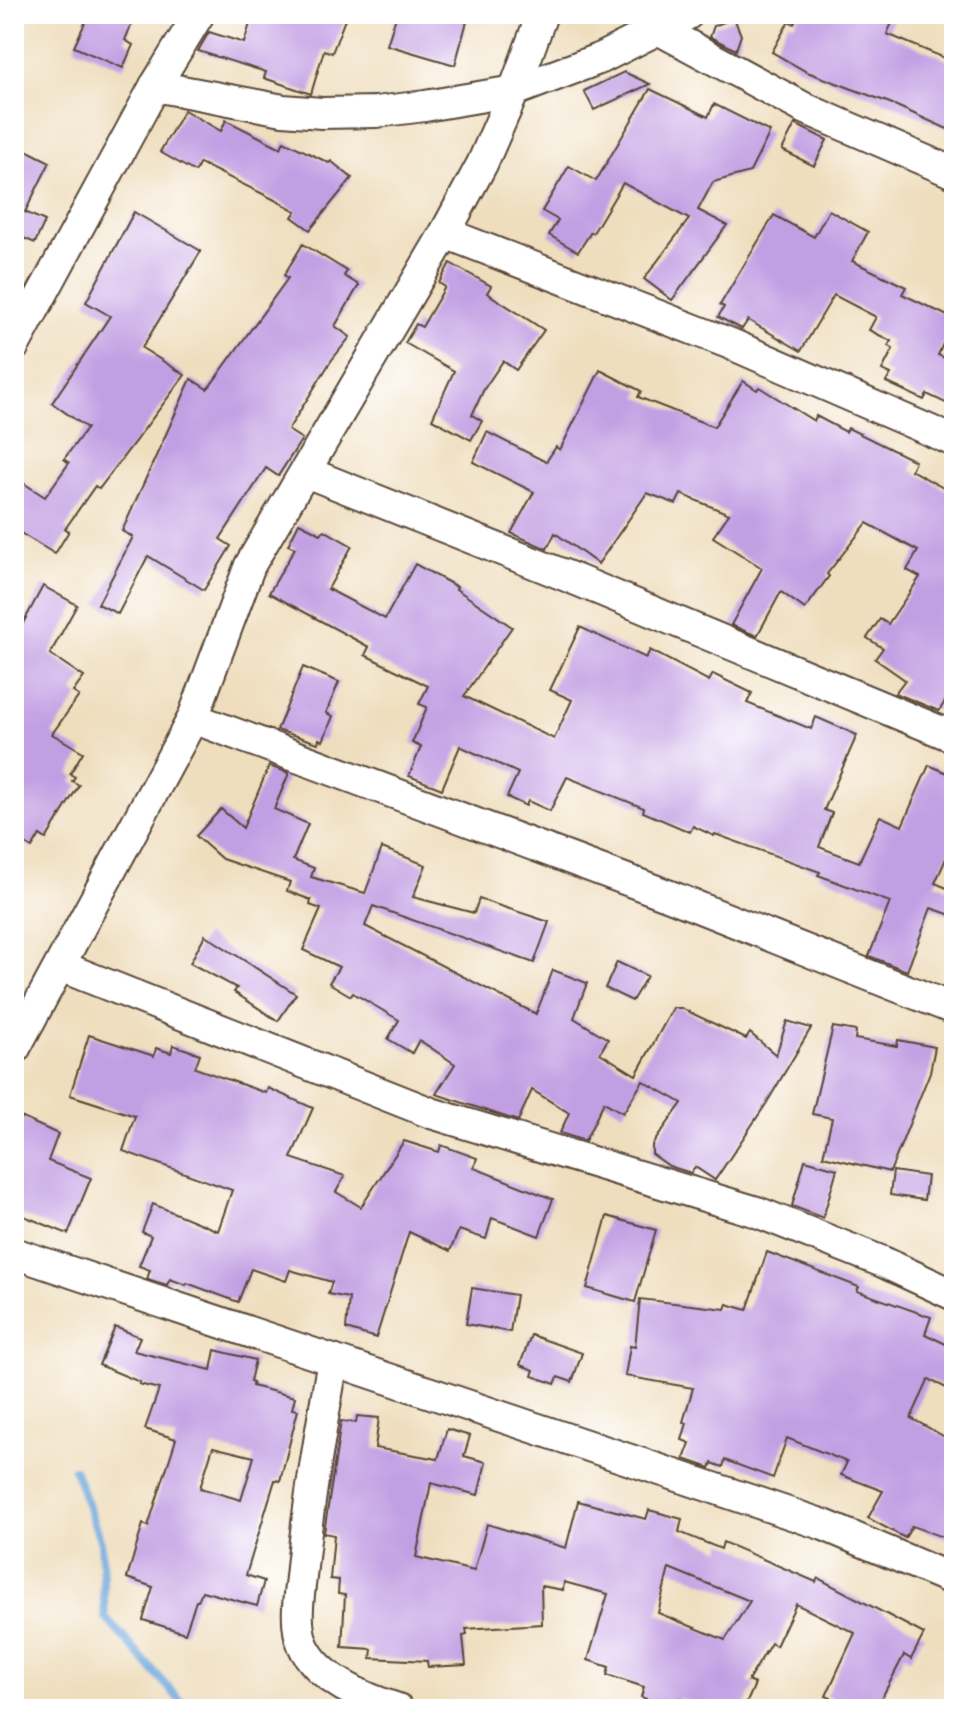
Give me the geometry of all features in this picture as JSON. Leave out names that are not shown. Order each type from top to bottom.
[{"type":"street","points":[[14,346],[155,86],[199,14]]},
{"type":"street","points":[[14,1050],[193,718],[250,565],[445,233],[482,164],[514,91],[542,14]]},
{"type":"street","points":[[155,86],[283,110],[376,112],[514,91],[601,58],[688,14]]},
{"type":"street","points":[[660,30],[804,108],[954,173]]},
{"type":"street","points":[[445,233],[731,344],[954,441]]},
{"type":"street","points":[[306,472],[579,581],[954,737]]},
{"type":"street","points":[[193,718],[670,896],[954,1009]]},
{"type":"street","points":[[60,966],[431,1113],[757,1212],[883,1262],[954,1295]]},
{"type":"street","points":[[14,1253],[824,1525],[954,1580]]},
{"type":"street","points":[[333,1360],[308,1502],[297,1622],[303,1645],[315,1664],[361,1694],[398,1709]]},
{"type":"building","points":[[89,14],[136,14],[125,40],[133,45],[123,68],[74,47]]},
{"type":"building","points":[[253,14],[347,14],[332,53],[324,50],[311,94],[264,78],[266,72],[198,51],[209,32],[244,43]]},
{"type":"building","points":[[397,14],[469,14],[455,65],[387,45]]},
{"type":"building","points":[[800,14],[896,14],[887,34],[954,62],[954,132],[890,103],[807,72],[772,52],[789,21],[794,24]]},
{"type":"building","points":[[734,18],[741,35],[736,50],[710,37],[714,26]]},
{"type":"building","points":[[624,72],[650,84],[594,110],[584,91]]},
{"type":"building","points":[[650,89],[708,117],[714,104],[770,132],[750,172],[713,182],[698,210],[727,225],[672,300],[644,279],[689,219],[623,183],[578,252],[549,235],[558,220],[542,211],[569,166],[596,181]]},
{"type":"building","points":[[184,110],[221,131],[226,120],[281,148],[284,141],[329,163],[331,161],[352,178],[310,230],[292,217],[296,211],[275,200],[200,163],[195,172],[160,152]]},
{"type":"building","points":[[795,124],[827,140],[814,166],[782,150]]},
{"type":"building","points":[[14,144],[50,162],[25,212],[45,221],[35,243],[14,234]]},
{"type":"building","points":[[829,210],[868,232],[852,261],[906,287],[902,294],[954,319],[938,355],[954,362],[954,407],[927,394],[924,400],[886,382],[891,374],[882,370],[893,349],[888,346],[891,341],[869,330],[876,317],[834,295],[801,351],[748,320],[742,329],[718,317],[724,307],[720,305],[774,215],[814,237]]},
{"type":"building","points":[[134,212],[201,251],[142,348],[185,375],[99,489],[95,486],[65,529],[69,531],[55,554],[14,529],[14,477],[45,497],[69,463],[64,459],[87,428],[52,403],[110,316],[86,302]]},
{"type":"building","points":[[303,244],[347,271],[344,276],[359,285],[335,326],[350,337],[331,361],[288,430],[302,439],[278,476],[266,468],[220,539],[231,546],[204,590],[148,556],[118,614],[98,604],[133,537],[122,531],[191,379],[207,389],[210,386],[288,278],[284,275]]},
{"type":"building","points":[[450,263],[491,286],[487,293],[544,330],[516,370],[503,361],[484,389],[472,415],[482,421],[471,440],[432,419],[454,371],[405,343],[416,324],[422,327],[445,287],[439,283]]},
{"type":"building","points":[[600,370],[641,391],[638,397],[714,427],[743,381],[757,390],[759,387],[814,421],[816,416],[846,432],[848,428],[915,461],[911,470],[954,494],[954,705],[946,700],[939,711],[895,693],[905,680],[875,659],[883,648],[867,638],[880,619],[888,624],[920,577],[907,570],[918,551],[867,523],[827,574],[829,576],[805,609],[781,592],[757,636],[731,625],[762,568],[713,537],[729,514],[681,494],[676,504],[647,493],[598,564],[555,533],[547,549],[511,533],[534,492],[473,462],[487,432],[546,462],[556,447],[560,450]]},
{"type":"building","points":[[299,523],[321,534],[324,530],[352,546],[328,589],[385,619],[415,564],[457,587],[512,627],[464,696],[554,739],[572,700],[550,690],[580,627],[646,658],[650,650],[709,681],[713,674],[752,693],[747,703],[811,729],[816,717],[857,735],[824,810],[832,813],[819,847],[859,862],[880,816],[902,826],[929,765],[954,776],[954,841],[935,883],[954,891],[954,916],[931,908],[907,971],[869,956],[890,902],[818,875],[820,872],[693,826],[690,832],[643,812],[644,808],[567,777],[550,811],[528,801],[526,806],[507,797],[518,773],[460,746],[442,789],[409,776],[421,747],[412,743],[427,707],[419,704],[428,686],[365,655],[369,647],[269,593],[295,548],[288,545]]},
{"type":"building","points":[[43,586],[77,605],[50,654],[84,677],[73,692],[79,696],[52,734],[83,752],[70,774],[75,777],[72,781],[79,785],[46,839],[40,835],[32,848],[14,837],[14,640]]},
{"type":"building","points":[[303,667],[339,682],[326,713],[333,716],[323,741],[319,739],[318,743],[277,730]]},
{"type":"building","points":[[269,766],[289,773],[274,809],[308,824],[293,860],[314,868],[311,877],[365,893],[382,848],[426,865],[413,897],[474,913],[479,899],[549,922],[534,963],[373,906],[365,926],[536,1014],[553,970],[587,983],[574,1018],[608,1039],[600,1053],[636,1075],[673,1008],[681,1008],[746,1039],[750,1033],[776,1055],[787,1021],[811,1028],[766,1104],[715,1180],[695,1167],[691,1173],[669,1166],[652,1154],[652,1145],[682,1103],[643,1081],[623,1113],[604,1102],[585,1141],[560,1133],[569,1113],[532,1090],[518,1121],[436,1094],[455,1064],[419,1040],[412,1053],[388,1039],[399,1020],[329,983],[339,967],[303,950],[321,909],[310,905],[311,900],[287,891],[290,882],[222,859],[196,836],[221,809],[243,828]]},
{"type":"building","points":[[205,935],[296,994],[278,1021],[234,992],[237,988],[190,963]]},
{"type":"building","points":[[617,962],[647,976],[632,1001],[605,988]]},
{"type":"building","points":[[833,1027],[856,1031],[855,1039],[897,1046],[898,1040],[935,1047],[930,1072],[890,1172],[823,1156],[832,1118],[812,1114]]},
{"type":"building","points":[[89,1035],[154,1056],[156,1048],[171,1053],[173,1045],[200,1054],[195,1068],[266,1093],[268,1088],[313,1108],[291,1158],[345,1176],[336,1192],[361,1207],[404,1141],[439,1152],[441,1145],[477,1158],[474,1168],[553,1199],[539,1236],[492,1218],[486,1239],[459,1230],[450,1251],[409,1232],[376,1338],[346,1329],[349,1298],[328,1294],[332,1282],[290,1270],[286,1281],[251,1269],[238,1302],[187,1283],[170,1279],[167,1285],[147,1279],[150,1270],[139,1266],[151,1236],[142,1232],[153,1204],[218,1231],[232,1190],[123,1151],[135,1116],[70,1095]]},
{"type":"building","points":[[14,1114],[58,1134],[48,1161],[91,1178],[68,1234],[14,1212]]},
{"type":"building","points":[[805,1160],[837,1169],[823,1218],[792,1206]]},
{"type":"building","points":[[893,1171],[927,1176],[924,1200],[890,1195]]},
{"type":"building","points":[[607,1216],[656,1230],[635,1302],[587,1288]]},
{"type":"building","points":[[767,1252],[859,1287],[857,1291],[931,1317],[925,1334],[954,1348],[954,1392],[929,1379],[911,1418],[954,1442],[954,1541],[912,1526],[905,1538],[868,1518],[883,1491],[841,1475],[847,1462],[787,1438],[773,1478],[725,1460],[723,1467],[712,1463],[710,1468],[684,1459],[690,1443],[682,1440],[687,1423],[683,1422],[693,1388],[625,1376],[630,1346],[635,1347],[640,1299],[725,1309],[727,1304],[747,1310]]},
{"type":"building","points":[[472,1288],[516,1295],[510,1332],[466,1324]]},
{"type":"building","points":[[115,1327],[140,1337],[134,1351],[211,1370],[215,1350],[255,1360],[250,1381],[253,1382],[252,1386],[295,1397],[292,1409],[298,1410],[280,1481],[275,1480],[246,1575],[264,1581],[257,1606],[202,1591],[185,1633],[143,1620],[153,1587],[127,1578],[143,1524],[148,1526],[176,1439],[145,1429],[159,1389],[139,1384],[99,1365]],"holes":[[[213,1447],[254,1457],[241,1500],[200,1488]]]},
{"type":"building","points":[[531,1335],[582,1353],[572,1382],[558,1377],[555,1384],[532,1376],[534,1370],[520,1365]]},
{"type":"building","points":[[357,1416],[379,1418],[375,1448],[438,1459],[447,1429],[470,1436],[464,1456],[486,1462],[478,1495],[431,1483],[416,1557],[474,1571],[487,1524],[566,1548],[578,1501],[646,1519],[649,1510],[682,1519],[679,1532],[721,1549],[723,1542],[816,1582],[818,1578],[924,1634],[911,1659],[904,1655],[876,1709],[855,1709],[826,1696],[855,1633],[796,1604],[776,1646],[771,1643],[748,1681],[755,1684],[744,1709],[704,1709],[680,1698],[673,1709],[641,1697],[644,1687],[607,1675],[609,1667],[588,1660],[608,1594],[564,1582],[563,1590],[541,1586],[542,1624],[466,1629],[467,1635],[463,1636],[466,1665],[428,1667],[427,1661],[371,1658],[372,1649],[342,1647],[345,1595],[338,1594],[339,1580],[330,1579],[334,1535],[324,1533],[341,1421],[356,1423]],"holes":[[[669,1568],[750,1601],[725,1640],[658,1613]]]},
{"type":"waterway","points":[[74,1469],[101,1542],[105,1617],[188,1709]]}]
